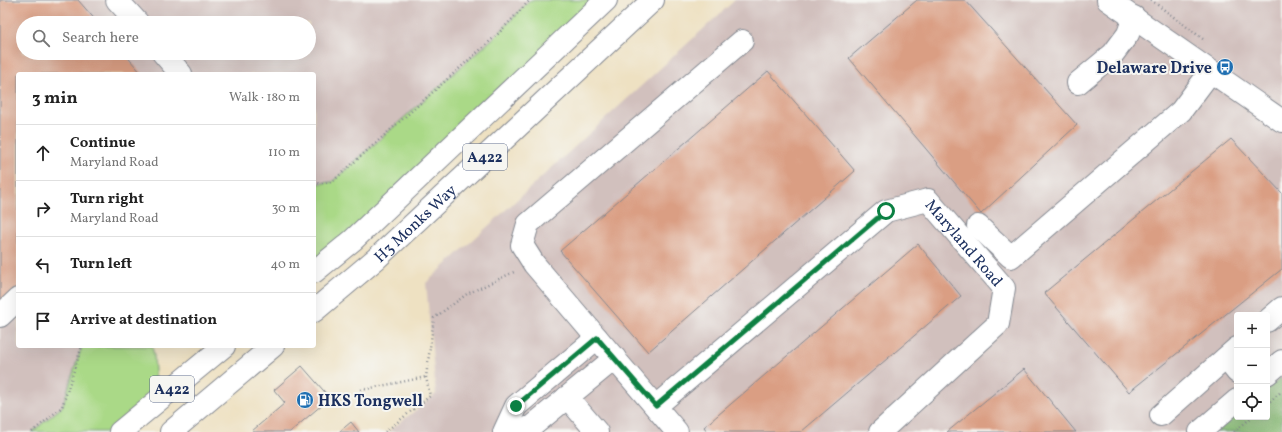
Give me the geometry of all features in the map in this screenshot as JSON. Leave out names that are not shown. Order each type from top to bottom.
[{"type":"street","points":[[117,0],[132,16]]},
{"type":"street","name":"H3 Monks Way","points":[[316,270],[352,240],[606,0]]},
{"type":"street","name":"H3 Monks Way","points":[[316,310],[377,258],[653,0]]},
{"type":"street","points":[[1111,1],[1282,121]]},
{"type":"street","points":[[1078,83],[1113,54],[1128,34],[1134,17]]},
{"type":"street","points":[[677,432],[534,264],[522,245],[528,224],[742,41]]},
{"type":"street","points":[[169,60],[179,72]]},
{"type":"street","points":[[978,226],[1011,257],[1181,111],[1211,72]]},
{"type":"street","name":"Maryland Road","points":[[656,406],[886,211],[928,200],[1004,288],[998,324],[880,432]]},
{"type":"street","points":[[0,316],[16,302]]},
{"type":"street","points":[[1270,318],[1282,308]]},
{"type":"street","points":[[505,432],[516,406],[597,338]]},
{"type":"street","name":"A422","points":[[120,432],[222,348]]},
{"type":"street","name":"A422","points":[[171,432],[271,348]]},
{"type":"street","points":[[505,432],[531,427],[615,358]]},
{"type":"street","points":[[1161,415],[1233,359]]},
{"type":"street","points":[[1270,371],[1282,361]]},
{"type":"street","points":[[567,397],[597,432]]},
{"type":"street","points":[[1200,432],[1234,403]]},
{"type":"path","points":[[316,184],[332,182],[498,34],[530,0]]},
{"type":"path","points":[[385,432],[430,396],[426,376],[434,318],[466,294],[534,264]]},
{"type":"path","points":[[32,432],[62,407],[81,348]]},
{"type":"path","points":[[361,390],[426,376]]},
{"type":"path","points":[[1270,401],[1282,391]]},
{"type":"path","points":[[1234,432],[1248,420]]},
{"type":"shaded area","points":[[0,0],[530,0],[498,34],[332,182],[316,184],[316,72],[16,72],[16,348],[81,348],[62,407],[32,432],[0,432]]},
{"type":"shaded area","points":[[735,0],[1282,0],[1282,432],[388,432],[436,394],[426,283]]},
{"type":"green space","points":[[530,0],[606,0],[353,240],[316,258],[316,184],[332,182],[498,34]]},
{"type":"green space","points":[[81,348],[152,348],[157,401],[120,432],[32,432],[62,407]]},
{"type":"green space","points":[[1282,377],[1282,428],[1272,432],[1216,432],[1234,417],[1234,420],[1270,420],[1270,387]]},
{"type":"building","points":[[0,0],[78,0],[92,16],[16,16],[16,60],[130,60],[140,72],[16,72],[16,290],[0,304]]},
{"type":"building","points":[[917,0],[965,0],[1077,125],[981,214],[849,58]]},
{"type":"building","points":[[768,71],[855,171],[648,352],[560,251]]},
{"type":"building","points":[[1231,139],[1282,193],[1282,269],[1129,392],[1044,293]]},
{"type":"building","points":[[918,244],[961,296],[801,432],[708,432],[704,427]]},
{"type":"building","name":"HKS Tongwell","points":[[302,366],[330,398],[290,432],[253,432],[252,431],[285,403],[274,390]]},
{"type":"building","points":[[1024,369],[1076,432],[947,432]]},
{"type":"building","points":[[351,422],[359,432],[339,432]]},
{"type":"place","name":"Delaware Drive","points":[[1225,67]]},
{"type":"place","name":"HKS Tongwell","points":[[305,400]]},
{"type":"route","points":[[516,406],[597,338],[656,406],[886,211]]}]
